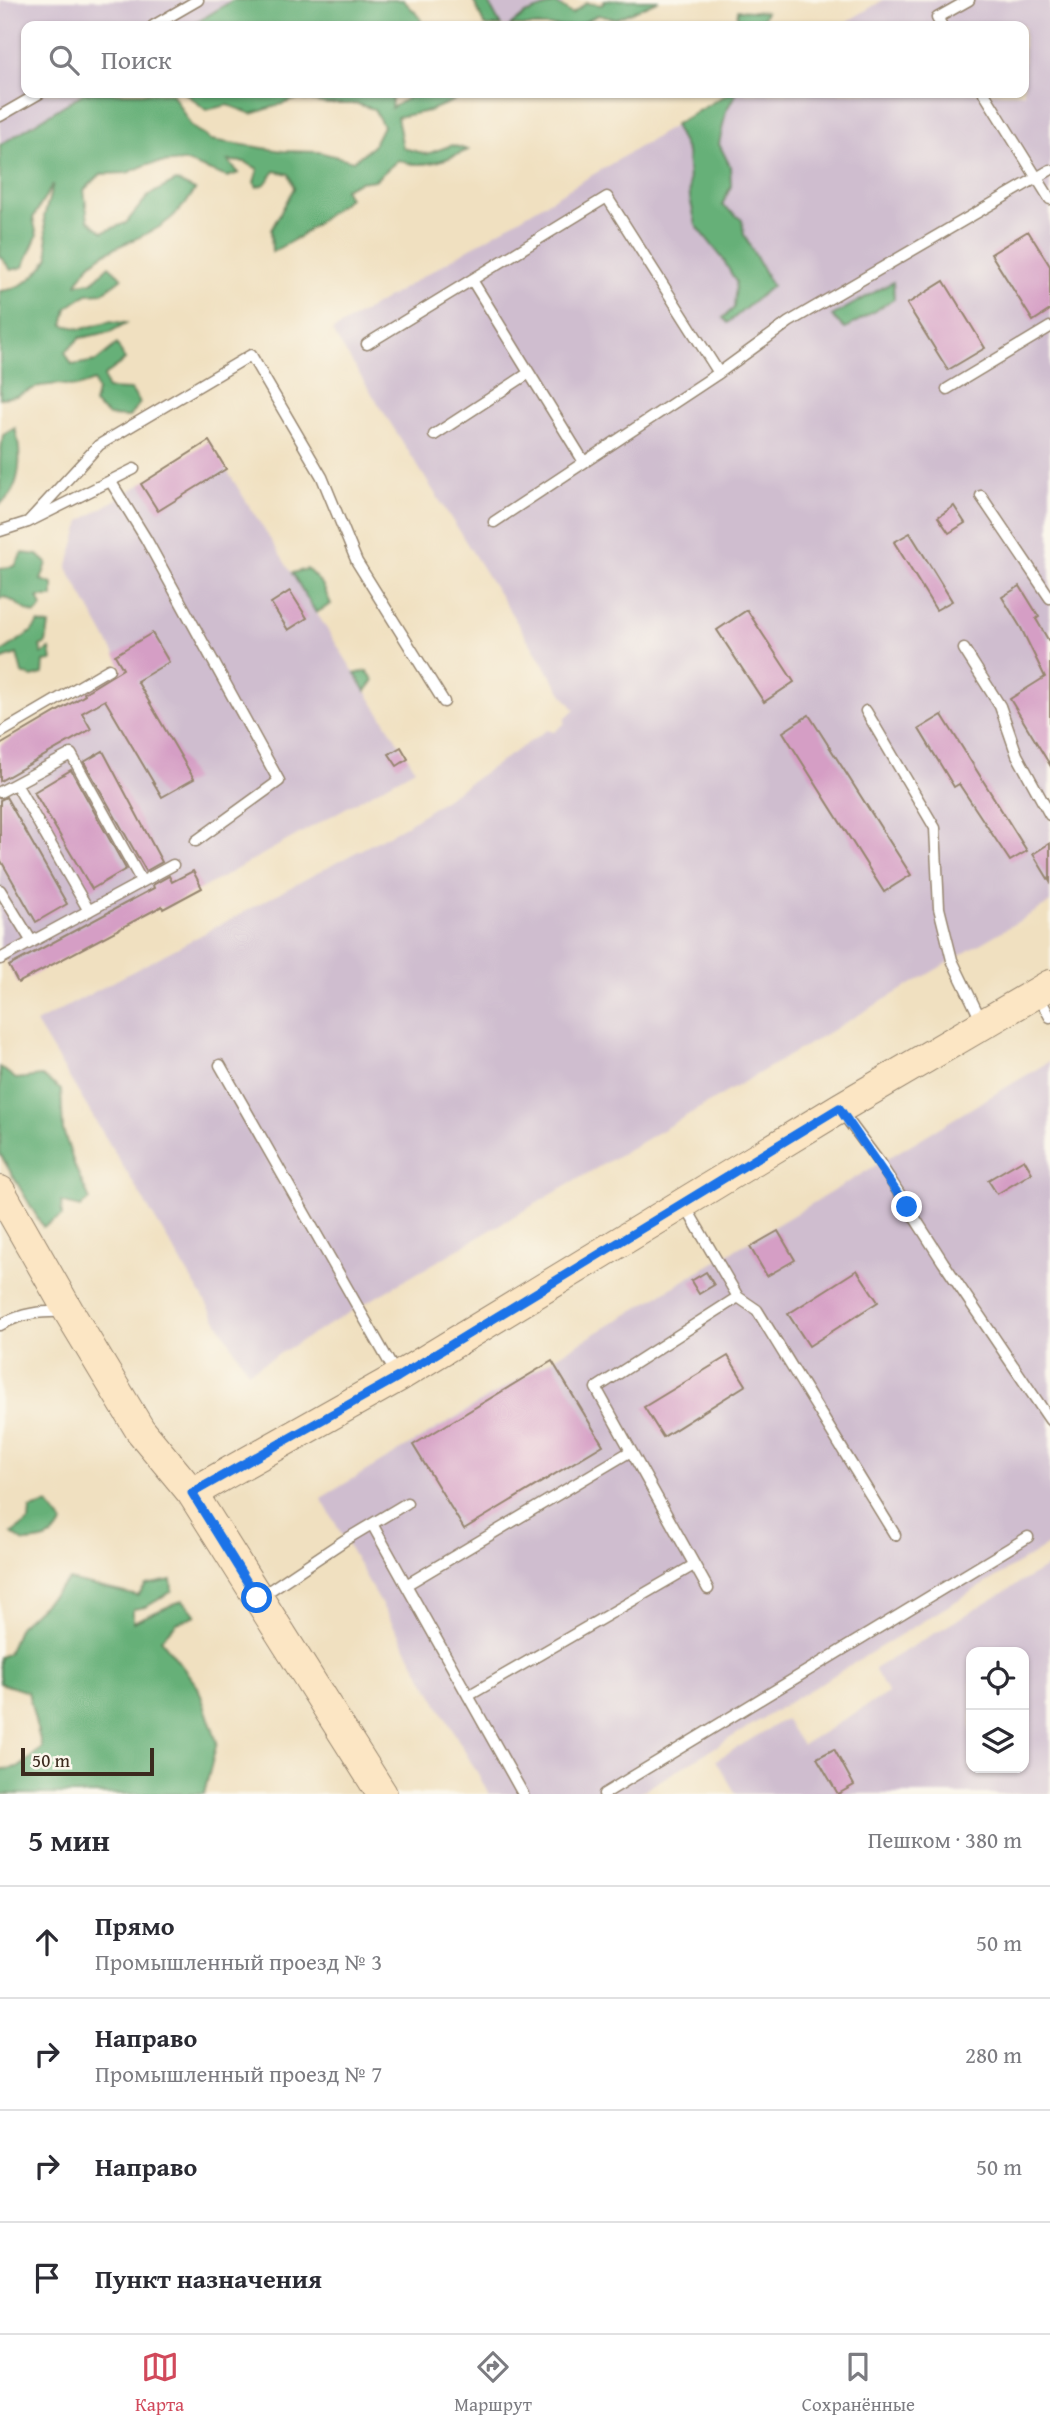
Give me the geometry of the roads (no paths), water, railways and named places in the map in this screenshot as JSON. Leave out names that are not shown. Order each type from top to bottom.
[{"type":"street","points":[[192,1493],[398,1377],[839,1108],[983,1024],[1046,998]]},
{"type":"street","points":[[0,1191],[140,1430],[192,1493],[382,1794]]},
{"type":"lane","points":[[162,21],[198,0]]},
{"type":"lane","points":[[939,21],[937,18],[969,0]]},
{"type":"lane","points":[[0,116],[31,98]]},
{"type":"lane","points":[[987,98],[1050,199]]},
{"type":"lane","points":[[495,522],[719,373],[789,321],[1050,170]]},
{"type":"lane","points":[[367,344],[607,197],[719,373]]},
{"type":"lane","points":[[472,280],[584,463]]},
{"type":"lane","points":[[947,389],[1050,327]]},
{"type":"lane","points":[[28,522],[99,445],[251,355],[322,477],[357,562],[444,702]]},
{"type":"lane","points":[[434,435],[529,373]]},
{"type":"lane","points":[[0,531],[28,522],[134,469]]},
{"type":"lane","points":[[111,482],[153,551],[279,781],[196,841]]},
{"type":"lane","points":[[981,496],[1050,598]]},
{"type":"lane","points":[[964,649],[1000,706],[1017,755],[1050,815]]},
{"type":"lane","points":[[0,733],[109,669]]},
{"type":"lane","points":[[866,711],[935,828],[939,908],[952,960],[983,1024]]},
{"type":"lane","points":[[0,792],[71,754],[142,882]]},
{"type":"lane","points":[[16,784],[89,911]]},
{"type":"lane","points":[[0,959],[173,865]]},
{"type":"lane","points":[[0,890],[32,942]]},
{"type":"lane","points":[[220,1065],[398,1377]]},
{"type":"lane","points":[[839,1108],[1050,1420]]},
{"type":"lane","points":[[684,1203],[738,1297],[757,1310],[895,1535]]},
{"type":"lane","points":[[708,1589],[596,1388],[738,1297]]},
{"type":"lane","points":[[0,1325],[38,1311],[69,1312]]},
{"type":"lane","points":[[406,1585],[631,1451]]},
{"type":"lane","points":[[257,1598],[407,1503]]},
{"type":"lane","points":[[372,1524],[523,1794]]},
{"type":"lane","points":[[604,1794],[1028,1537]]},
{"type":"lane","points":[[468,1696],[694,1565]]}]
